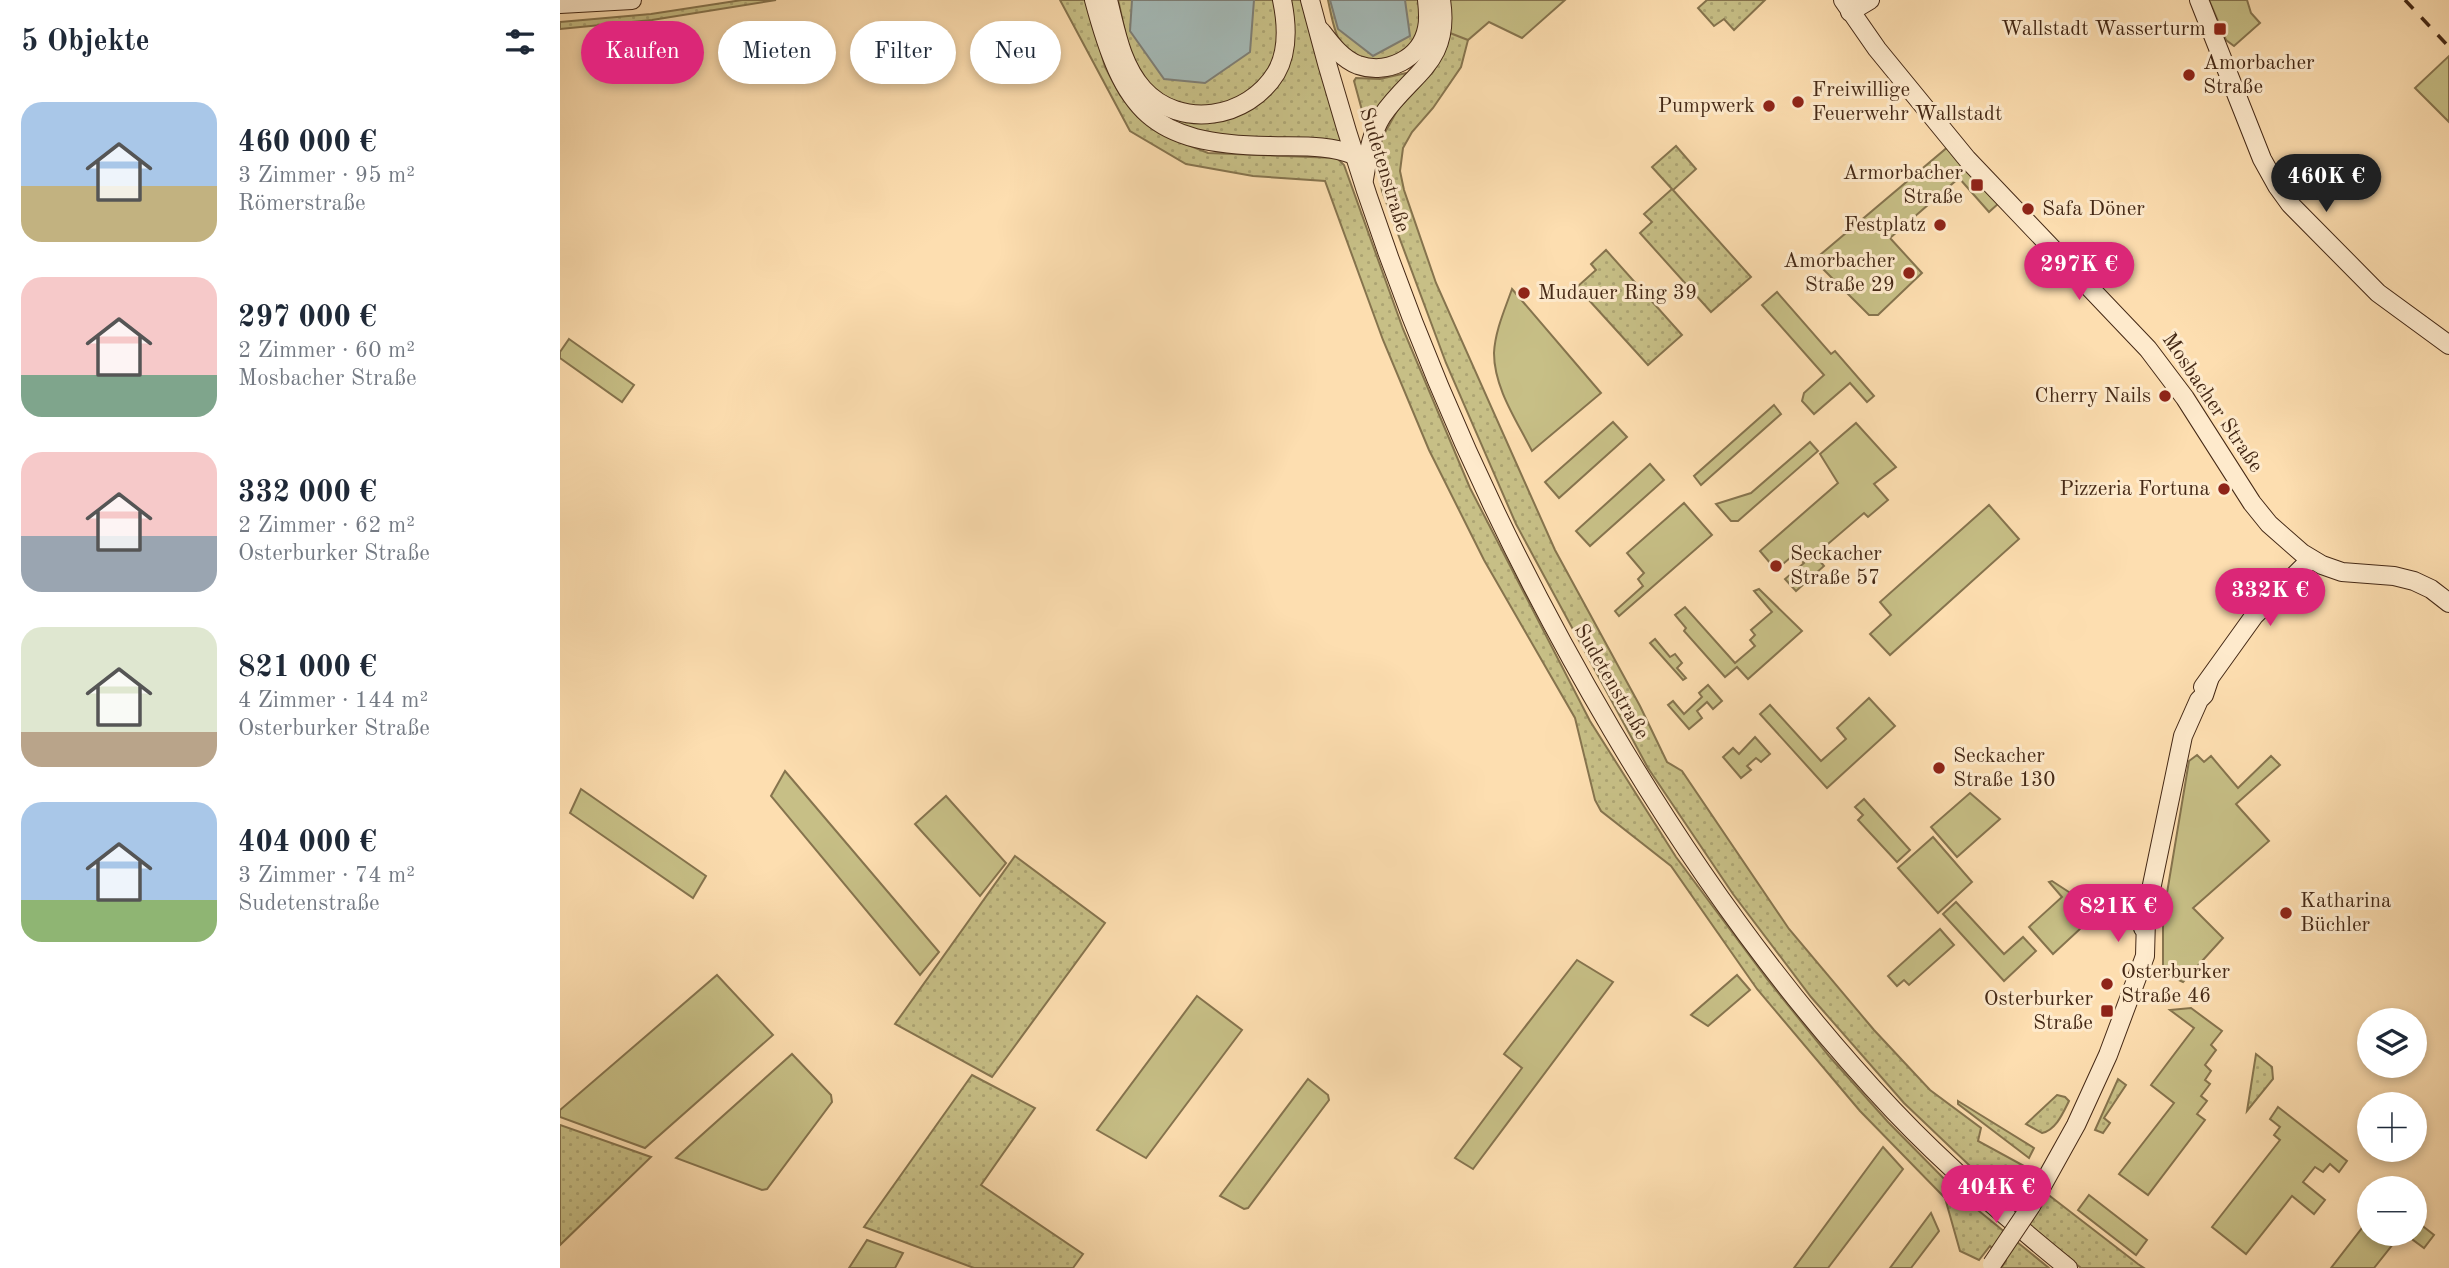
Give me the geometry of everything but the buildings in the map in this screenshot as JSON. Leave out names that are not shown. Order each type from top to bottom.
[{"type":"main road","points":[[560,4],[632,0]]},
{"type":"main road","points":[[1094,0],[1114,66],[1127,91],[1144,111],[1170,130],[1201,141],[1236,146],[1332,148],[1354,155]]},
{"type":"main road","points":[[1108,0],[1124,59],[1144,90],[1162,105],[1201,115],[1218,114],[1252,100],[1266,87],[1282,59],[1286,38],[1282,0]]},
{"type":"main road","name":"Sudetenstraße","points":[[1310,0],[1363,183],[1406,309],[1426,358],[1500,524],[1568,656],[1634,768],[1743,930],[1847,1060],[1952,1168],[2068,1268]]},
{"type":"main road","points":[[1317,25],[1340,54],[1356,65],[1375,68],[1393,66],[1409,58],[1424,38],[1428,19],[1427,0]]},
{"type":"main road","points":[[1363,183],[1374,131],[1382,117],[1426,68],[1435,54],[1443,23],[1441,0]]},
{"type":"main road","points":[[1845,2],[1870,0]]},
{"type":"main road","points":[[2199,0],[2262,159],[2290,204],[2378,293],[2449,345]]},
{"type":"main road","name":"Mosbacher Straße","points":[[1845,2],[1915,98],[1967,159],[2148,349],[2192,408],[2252,503],[2286,541],[2311,559],[2342,572],[2394,576],[2414,581],[2431,589],[2449,603]]},
{"type":"main road","points":[[1991,1266],[2031,1206],[2105,1063],[2136,975],[2135,954],[2146,919],[2176,762],[2183,736],[2199,700],[2199,692],[2254,617],[2311,559]]},
{"type":"shaded area","points":[[742,0],[776,0],[652,20],[581,21],[581,27],[560,29],[560,22],[651,14]]},
{"type":"shaded area","points":[[1060,0],[1087,0],[1105,67],[1120,95],[1138,117],[1168,137],[1208,153],[1337,158],[1344,165],[1403,329],[1470,488],[1590,721],[1676,857],[1767,979],[1829,1056],[1888,1122],[1963,1198],[2049,1268],[2001,1268],[2006,1261],[1990,1246],[1979,1260],[1960,1251],[1945,1198],[1860,1111],[1757,989],[1671,866],[1601,811],[1595,800],[1575,718],[1484,560],[1429,450],[1383,340],[1325,181],[1253,176],[1186,164],[1130,131]]},
{"type":"shaded area","points":[[1118,0],[1277,0],[1278,35],[1274,61],[1259,85],[1245,96],[1229,103],[1212,107],[1177,102],[1160,93],[1140,73],[1128,43]]},
{"type":"shaded area","points":[[1132,0],[1254,0],[1250,52],[1205,83],[1164,79],[1130,31]]},
{"type":"shaded area","points":[[1288,0],[1303,0],[1343,145],[1209,138],[1160,117],[1123,69],[1187,119],[1271,88]]},
{"type":"shaded area","points":[[1328,0],[1420,0],[1420,33],[1409,50],[1400,55],[1380,61],[1360,59],[1341,43]]},
{"type":"shaded area","points":[[1330,0],[1405,0],[1410,36],[1373,56],[1338,29]]},
{"type":"shaded area","points":[[1449,0],[1565,0],[1522,38],[1489,22],[1468,40],[1450,33]]},
{"type":"shaded area","points":[[1467,0],[1468,40],[1461,67],[1433,108],[1412,132],[1403,148],[1400,171],[1436,283],[1555,550],[1640,706],[1667,762],[1682,771],[1789,929],[1874,1030],[1930,1090],[1981,1128],[1978,1141],[2026,1167],[2014,1208],[1904,1103],[1811,997],[1733,894],[1648,768],[1516,524],[1446,363],[1382,191],[1377,160],[1383,136],[1398,109],[1433,72],[1444,53],[1450,33],[1450,6]]},
{"type":"shaded area","points":[[1707,0],[1765,0],[1734,30],[1724,19],[1714,26],[1698,8]]},
{"type":"shaded area","points":[[2209,0],[2247,0],[2251,13],[2260,23],[2234,46],[2226,40]]},
{"type":"shaded area","points":[[2449,56],[2449,122],[2415,88]]},
{"type":"shaded area","points":[[1406,73],[1409,75],[1371,115],[1363,114],[1354,81],[1356,78],[1380,79]]},
{"type":"shaded area","points":[[1676,146],[1696,169],[1673,190],[1751,277],[1711,312],[1640,233],[1652,222],[1644,214],[1672,189],[1652,167]]},
{"type":"shaded area","points":[[1949,146],[1999,203],[1989,212],[1959,178],[1890,238],[1922,273],[1878,315],[1869,315],[1814,260]]},
{"type":"shaded area","points":[[1606,250],[1682,335],[1648,365],[1577,287],[1596,270],[1591,264]]},
{"type":"shaded area","points":[[1512,289],[1601,393],[1532,451],[1507,404],[1495,366],[1496,337]]},
{"type":"shaded area","points":[[1777,292],[1831,354],[1835,351],[1874,396],[1867,402],[1850,383],[1814,414],[1802,401],[1804,393],[1824,375],[1762,305]]},
{"type":"shaded area","points":[[569,339],[634,385],[622,402],[560,358],[560,352]]},
{"type":"shaded area","points":[[1774,405],[1781,414],[1701,485],[1694,476]]},
{"type":"shaded area","points":[[1613,422],[1627,437],[1559,498],[1545,482]]},
{"type":"shaded area","points":[[1856,423],[1896,467],[1874,484],[1888,500],[1868,517],[1864,513],[1815,555],[1824,566],[1796,591],[1785,579],[1804,563],[1799,558],[1802,555],[1798,551],[1776,570],[1760,551],[1838,483],[1820,454]]},
{"type":"shaded area","points":[[1810,442],[1818,451],[1738,521],[1731,521],[1716,504],[1751,493]]},
{"type":"shaded area","points":[[1650,464],[1664,480],[1590,546],[1576,531]]},
{"type":"shaded area","points":[[1684,503],[1712,535],[1619,616],[1615,611],[1643,586],[1638,579],[1644,573],[1627,553]]},
{"type":"shaded area","points":[[1989,505],[2019,539],[1890,655],[1870,634],[1891,615],[1880,602]]},
{"type":"shaded area","points":[[1759,589],[1802,631],[1748,679],[1737,667],[1725,677],[1684,631],[1686,628],[1675,615],[1685,607],[1735,663],[1755,646],[1750,640],[1755,635],[1751,630],[1772,612],[1754,591]]},
{"type":"shaded area","points":[[1655,639],[1670,657],[1675,654],[1682,663],[1677,668],[1686,678],[1683,680],[1650,643]]},
{"type":"shaded area","points":[[1708,685],[1722,701],[1713,709],[1707,702],[1697,711],[1702,718],[1689,729],[1668,705],[1673,701],[1684,714],[1702,697],[1699,693]]},
{"type":"shaded area","points":[[1869,698],[1895,726],[1827,788],[1760,714],[1770,705],[1821,761],[1846,739],[1837,728]]},
{"type":"shaded area","points":[[1755,737],[1770,754],[1761,762],[1756,758],[1747,766],[1751,770],[1741,778],[1723,757],[1733,748],[1739,754]]},
{"type":"shaded area","points":[[2197,755],[2204,762],[2211,756],[2238,788],[2271,756],[2280,765],[2236,804],[2269,841],[2193,908],[2223,938],[2183,982],[2172,977],[2163,967],[2163,917],[2189,761]]},
{"type":"shaded area","points":[[785,771],[939,952],[920,975],[771,796]]},
{"type":"shaded area","points":[[581,789],[706,876],[693,898],[570,813]]},
{"type":"shaded area","points":[[1970,793],[2000,819],[1957,857],[1931,827]]},
{"type":"shaded area","points":[[946,796],[1006,863],[980,896],[915,824]]},
{"type":"shaded area","points":[[1864,799],[1910,850],[1897,862],[1858,820],[1863,815],[1855,807]]},
{"type":"shaded area","points":[[1933,837],[1972,882],[1938,913],[1898,868]]},
{"type":"shaded area","points":[[1015,856],[1105,923],[992,1077],[895,1024]]},
{"type":"shaded area","points":[[2052,881],[2078,898],[2094,916],[2053,954],[2029,927],[2062,897],[2049,882]]},
{"type":"shaded area","points":[[1956,902],[2004,954],[2023,937],[2036,951],[2004,981],[1943,914]]},
{"type":"shaded area","points":[[1940,929],[1954,945],[1909,985],[1904,980],[1897,986],[1888,976]]},
{"type":"shaded area","points":[[1577,960],[1613,982],[1473,1169],[1455,1158],[1522,1068],[1504,1054]]},
{"type":"shaded area","points":[[717,975],[773,1035],[645,1148],[560,1117],[560,1110]]},
{"type":"shaded area","points":[[1737,975],[1750,990],[1708,1026],[1691,1015]]},
{"type":"shaded area","points":[[1197,996],[1242,1030],[1146,1158],[1097,1130]]},
{"type":"shaded area","points":[[2191,1008],[2222,1031],[2211,1045],[2216,1050],[2205,1065],[2211,1071],[2205,1080],[2210,1084],[2201,1096],[2207,1101],[2197,1114],[2205,1120],[2148,1195],[2119,1174],[2174,1103],[2151,1085],[2194,1028],[2170,1010]]},
{"type":"shaded area","points":[[792,1054],[831,1095],[832,1102],[767,1189],[762,1190],[676,1158]]},
{"type":"shaded area","points":[[2256,1054],[2272,1067],[2273,1079],[2247,1111]]},
{"type":"shaded area","points":[[972,1075],[1035,1108],[981,1185],[1083,1254],[1073,1268],[974,1268],[864,1227]]},
{"type":"shaded area","points":[[1308,1079],[1328,1095],[1329,1100],[1248,1208],[1244,1209],[1220,1196]]},
{"type":"shaded area","points":[[2118,1079],[2126,1085],[2104,1118],[2110,1123],[2103,1133],[2095,1130]]},
{"type":"shaded area","points":[[2057,1095],[2069,1101],[2051,1128],[2042,1133],[2026,1124]]},
{"type":"shaded area","points":[[1958,1101],[2034,1148],[2029,1158],[1958,1104]]},
{"type":"shaded area","points":[[2278,1107],[2347,1161],[2339,1172],[2330,1164],[2323,1172],[2315,1167],[2303,1182],[2325,1200],[2314,1214],[2292,1196],[2246,1254],[2212,1227],[2280,1140],[2274,1135],[2280,1127],[2270,1119]]},
{"type":"shaded area","points":[[560,1125],[651,1157],[560,1245]]},
{"type":"shaded area","points":[[1883,1147],[1903,1169],[1828,1268],[1794,1268]]},
{"type":"shaded area","points":[[2046,1193],[2144,1268],[2081,1268],[2028,1225]]},
{"type":"shaded area","points":[[2089,1195],[2147,1240],[2136,1255],[2078,1210]]},
{"type":"shaded area","points":[[1931,1213],[1939,1231],[1911,1268],[1890,1268]]},
{"type":"shaded area","points":[[2427,1229],[2434,1235],[2427,1244]]},
{"type":"shaded area","points":[[2357,1234],[2357,1246],[2391,1246],[2374,1268],[2331,1268]]},
{"type":"shaded area","points":[[867,1240],[903,1253],[895,1268],[849,1268]]},
{"type":"railway","points":[[2405,0],[2449,47]]},
{"type":"place","name":"Wallstadt Wasserturm","points":[[2220,29]]},
{"type":"place","name":"Amorbacher Straße","points":[[2189,75]]},
{"type":"place","name":"Freiwillige Feuerwehr Wallstadt","points":[[1798,102]]},
{"type":"place","name":"Pumpwerk","points":[[1769,106]]},
{"type":"place","name":"Armorbacher Straße","points":[[1977,185]]},
{"type":"place","name":"Safa Döner","points":[[2028,209]]},
{"type":"place","name":"Festplatz","points":[[1940,225]]},
{"type":"place","name":"Amorbacher Straße 29","points":[[1909,273]]},
{"type":"place","name":"Mudauer Ring 39","points":[[1524,293]]},
{"type":"place","name":"Cherry Nails","points":[[2165,396]]},
{"type":"place","name":"Pizzeria Fortuna","points":[[2224,489]]},
{"type":"place","name":"Seckacher Straße 57","points":[[1776,566]]},
{"type":"place","name":"Seckacher Straße 130","points":[[1939,768]]},
{"type":"place","name":"Katharina Büchler","points":[[2286,913]]},
{"type":"place","name":"Osterburker Straße 46","points":[[2107,984]]},
{"type":"place","name":"Osterburker Straße","points":[[2107,1011]]}]
